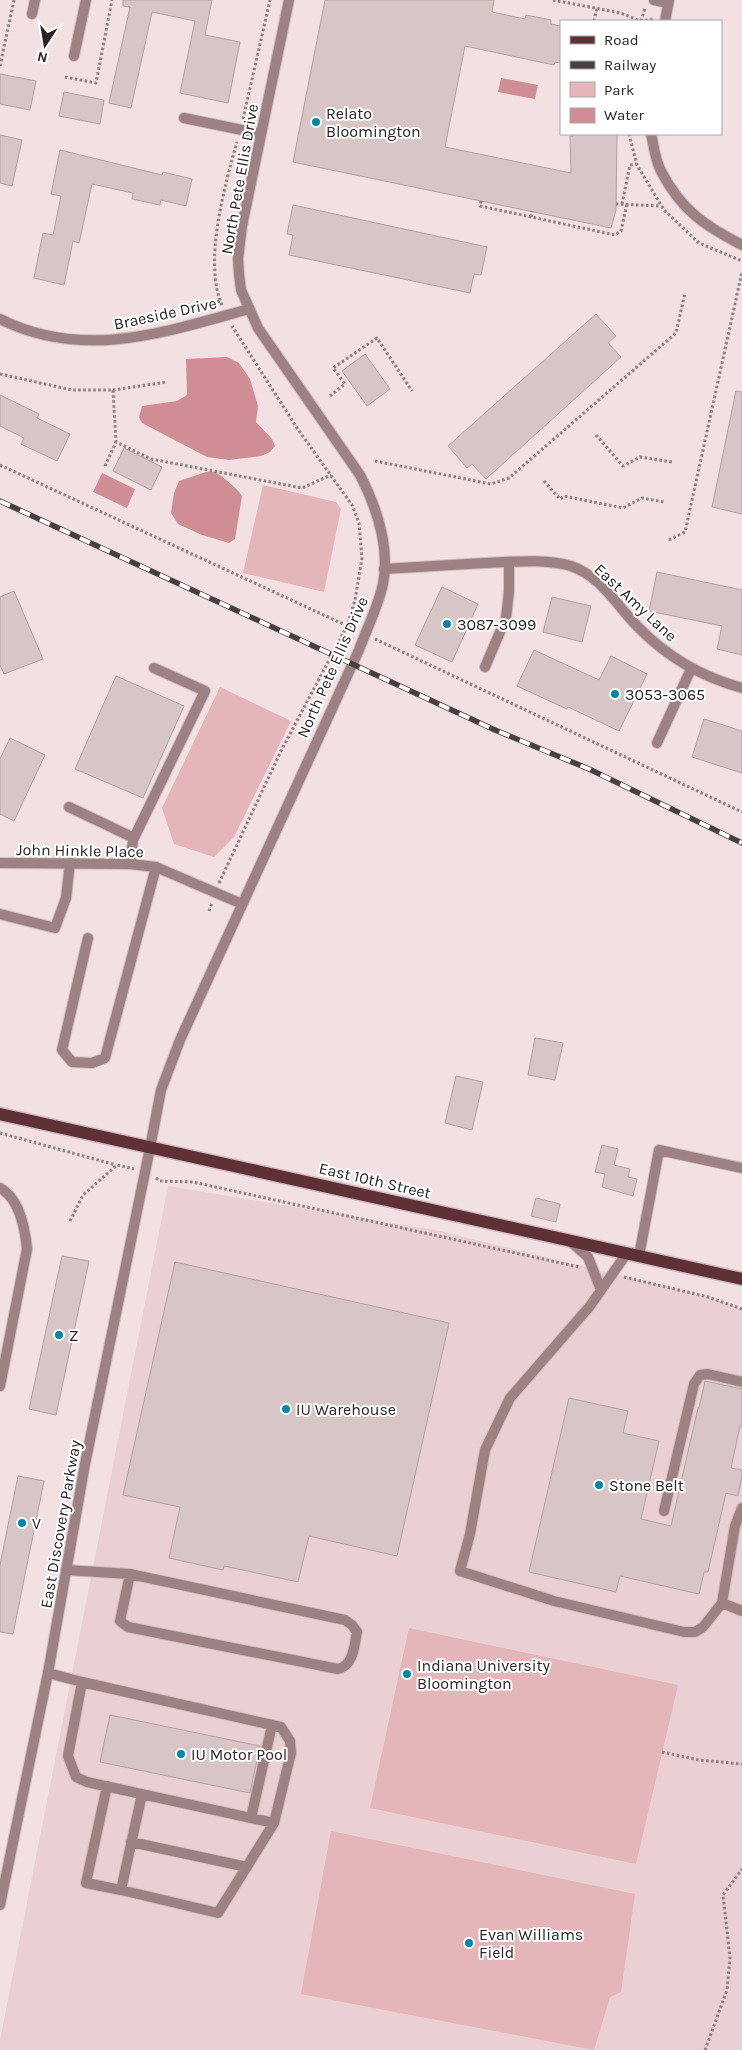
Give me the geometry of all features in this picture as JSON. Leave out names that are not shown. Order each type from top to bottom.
[{"type":"main road","name":"East 10th Street","points":[[0,1114],[742,1279]]},
{"type":"street","points":[[32,14],[35,0]]},
{"type":"street","points":[[74,56],[86,0]]},
{"type":"street","name":"North Pete Ellis Drive","points":[[150,1148],[161,1090],[176,1048],[359,650],[379,598],[384,569],[384,547],[379,524],[370,496],[360,475],[258,328],[242,290],[238,259],[242,226],[289,0]]},
{"type":"street","points":[[654,0],[669,2],[665,20]]},
{"type":"street","points":[[184,118],[261,134]]},
{"type":"street","points":[[651,135],[660,170],[682,204],[710,229],[742,245]]},
{"type":"street","name":"Braeside Drive","points":[[0,318],[32,331],[60,338],[89,341],[117,340],[152,334],[249,309]]},
{"type":"street","points":[[485,667],[506,618],[509,592],[509,562]]},
{"type":"street","name":"East Amy Lane","points":[[384,569],[509,562],[547,562],[572,566],[596,581],[617,601],[637,627],[664,650],[692,669],[742,688]]},
{"type":"street","points":[[130,864],[134,838],[205,691],[154,668]]},
{"type":"street","points":[[657,743],[692,669]]},
{"type":"street","points":[[68,807],[134,838]]},
{"type":"street","name":"John Hinkle Place","points":[[0,863],[130,864],[156,867],[242,904]]},
{"type":"street","points":[[0,914],[55,928],[66,898],[70,863]]},
{"type":"street","points":[[88,938],[62,1050],[72,1062],[92,1063],[105,1058],[156,867]]},
{"type":"street","name":"East Discovery Parkway","points":[[0,1902],[48,1673],[85,1464],[150,1148]]},
{"type":"street","points":[[742,1168],[659,1150],[633,1255],[612,1274],[590,1306],[510,1398],[484,1450],[470,1534],[460,1572],[554,1601],[684,1632],[695,1632],[703,1627],[722,1603],[735,1526],[742,1508]]},
{"type":"street","points":[[0,1188],[5,1191],[16,1206],[25,1227],[27,1249],[0,1386]]},
{"type":"street","points":[[569,1240],[588,1257],[601,1290]]},
{"type":"street","points":[[664,1511],[694,1384],[700,1375],[708,1374],[742,1382]]},
{"type":"street","points":[[66,1570],[130,1574],[345,1620],[357,1632],[351,1659],[344,1668],[338,1669],[128,1627],[120,1621],[130,1574]]},
{"type":"street","points":[[722,1603],[742,1611]]},
{"type":"street","points":[[48,1673],[281,1727],[290,1741],[291,1753],[274,1823],[218,1913],[86,1883],[107,1786]]},
{"type":"street","points":[[82,1682],[68,1756],[76,1776],[107,1786],[274,1823]]},
{"type":"street","points":[[251,1818],[272,1725]]},
{"type":"street","points":[[121,1890],[142,1794]]},
{"type":"street","points":[[131,1842],[247,1867]]},
{"type":"path","points":[[0,66],[14,0]]},
{"type":"path","points":[[65,77],[96,84],[112,0]]},
{"type":"path","points":[[221,878],[282,750],[347,626],[355,600],[362,558],[359,523],[352,504],[297,428],[237,336],[220,301],[215,271],[217,230],[225,186],[241,129],[270,0]]},
{"type":"path","points":[[553,0],[621,13],[638,20]]},
{"type":"path","points":[[594,20],[597,8]]},
{"type":"path","points":[[481,201],[480,206],[614,235],[621,231],[630,165],[637,164]]},
{"type":"path","points":[[616,204],[661,206]]},
{"type":"path","points":[[531,217],[532,212]]},
{"type":"path","points":[[669,540],[685,532],[742,272]]},
{"type":"path","points":[[375,461],[491,484],[509,478],[676,333],[685,293]]},
{"type":"path","points":[[204,307],[220,301]]},
{"type":"path","points":[[330,396],[345,384],[333,368],[377,338],[412,391]]},
{"type":"path","points":[[0,374],[72,390],[113,390],[167,382]]},
{"type":"path","points":[[105,466],[116,442],[113,390]]},
{"type":"path","points":[[596,435],[623,466],[640,457],[672,462]]},
{"type":"path","points":[[116,442],[151,459],[302,488],[331,474]]},
{"type":"path","points":[[544,480],[560,499],[564,496],[623,508],[642,498],[664,502]]},
{"type":"path","points":[[0,1133],[145,1171],[160,1181],[193,1182],[594,1270]]},
{"type":"path","points":[[70,1221],[83,1194],[117,1165]]},
{"type":"path","points":[[612,1274],[708,1297],[742,1309]]},
{"type":"path","points":[[662,1752],[699,1760],[742,1764]]},
{"type":"path","points":[[705,2050],[726,1990],[730,1966],[723,1895],[742,1869]]},
{"type":"shaded area","name":"Indiana University Bloomington","points":[[168,1186],[440,1231],[708,1297],[742,1309],[742,2050],[0,2050],[0,2040]]},
{"type":"green space","points":[[263,485],[336,502],[341,509],[324,592],[243,573]]},
{"type":"green space","points":[[220,687],[291,721],[234,837],[214,857],[174,844],[162,808]]},
{"type":"green space","points":[[409,1628],[678,1685],[636,1864],[370,1808]]},
{"type":"green space","name":"Evan Williams Field","points":[[331,1831],[635,1894],[621,1992],[610,1997],[594,2050],[301,1994]]},
{"type":"water","points":[[501,78],[538,85],[535,99],[498,92]]},
{"type":"water","points":[[227,357],[239,363],[250,379],[258,406],[256,422],[272,439],[275,446],[270,452],[261,456],[229,460],[207,457],[142,423],[139,417],[142,406],[177,401],[187,395],[186,359]]},
{"type":"water","points":[[206,472],[218,473],[242,496],[235,539],[229,543],[202,535],[178,524],[171,513],[174,493],[179,481]]},
{"type":"water","points":[[102,473],[135,489],[127,508],[93,492]]},
{"type":"building","points":[[123,0],[212,0],[205,35],[240,42],[228,103],[180,93],[195,21],[152,12],[131,108],[109,103],[130,7],[123,6]]},
{"type":"building","name":"Relato Bloomington","points":[[325,0],[494,0],[492,12],[525,19],[526,15],[551,20],[551,24],[560,26],[560,63],[555,62],[554,65],[465,46],[445,147],[571,173],[570,136],[617,135],[616,210],[611,228],[293,162]]},
{"type":"building","points":[[0,74],[36,81],[30,110],[0,104]]},
{"type":"building","points":[[64,92],[104,100],[100,124],[59,116]]},
{"type":"building","points":[[0,135],[22,140],[12,186],[0,183]]},
{"type":"building","points":[[60,150],[162,175],[163,172],[192,179],[186,206],[161,200],[160,205],[132,199],[133,193],[92,184],[79,243],[73,241],[64,285],[34,278],[43,233],[53,235],[61,196],[51,194]]},
{"type":"building","points":[[293,205],[487,247],[481,275],[474,274],[470,293],[289,255],[293,235],[287,234]]},
{"type":"building","points":[[596,314],[616,336],[608,343],[621,357],[486,479],[472,464],[467,468],[448,446]]},
{"type":"building","points":[[365,354],[390,389],[367,406],[342,371]]},
{"type":"building","points":[[736,391],[742,392],[742,514],[712,507]]},
{"type":"building","points":[[0,395],[39,414],[37,418],[70,434],[57,461],[21,444],[24,438],[0,426]]},
{"type":"building","points":[[124,448],[162,467],[151,490],[113,471]]},
{"type":"building","points":[[657,572],[742,590],[742,655],[717,649],[722,626],[649,611]]},
{"type":"building","name":"3087-3099","points":[[442,587],[478,604],[452,662],[415,645]]},
{"type":"building","points":[[14,591],[43,659],[4,674],[0,665],[0,597]]},
{"type":"building","points":[[552,597],[591,606],[582,642],[543,632]]},
{"type":"building","points":[[534,650],[599,680],[611,656],[647,674],[619,731],[517,686]]},
{"type":"building","points":[[116,676],[184,706],[143,798],[75,769]]},
{"type":"building","points":[[704,719],[742,731],[742,773],[692,757]]},
{"type":"building","points":[[10,738],[45,755],[14,821],[0,814],[0,759]]},
{"type":"building","points":[[535,1038],[563,1043],[555,1080],[528,1075]]},
{"type":"building","points":[[456,1076],[483,1082],[472,1130],[445,1123]]},
{"type":"building","points":[[602,1145],[618,1149],[614,1165],[630,1169],[628,1177],[637,1179],[633,1196],[602,1187],[605,1174],[595,1172]]},
{"type":"building","points":[[536,1198],[560,1204],[556,1222],[531,1216]]},
{"type":"building","name":"Z","points":[[62,1256],[89,1261],[56,1415],[29,1409]]},
{"type":"building","name":"IU Warehouse","points":[[175,1262],[449,1323],[397,1556],[309,1536],[298,1582],[224,1566],[223,1570],[169,1558],[180,1507],[123,1495]]},
{"type":"building","name":"Stone Belt","points":[[705,1381],[742,1389],[742,1426],[740,1426],[731,1468],[742,1470],[742,1476],[738,1496],[726,1493],[708,1572],[704,1572],[699,1594],[620,1576],[616,1592],[529,1572],[569,1398],[628,1411],[623,1433],[659,1441],[641,1519],[671,1526]]},
{"type":"building","name":"V","points":[[18,1476],[44,1481],[13,1634],[0,1632],[0,1565]]},
{"type":"building","name":"IU Motor Pool","points":[[110,1715],[260,1746],[250,1793],[100,1762]]},
{"type":"railway","points":[[0,501],[495,730],[589,769],[742,843]]},
{"type":"place","name":"Relato Bloomington","points":[[316,122]]},
{"type":"place","name":"3087-3099","points":[[447,624]]},
{"type":"place","name":"3053-3065","points":[[615,694]]},
{"type":"place","name":"Z","points":[[59,1335]]},
{"type":"place","name":"IU Warehouse","points":[[286,1409]]},
{"type":"place","name":"Stone Belt","points":[[599,1485]]},
{"type":"place","name":"V","points":[[22,1523]]},
{"type":"place","name":"Indiana University Bloomington","points":[[407,1674]]},
{"type":"place","name":"IU Motor Pool","points":[[181,1754]]},
{"type":"place","name":"Evan Williams Field","points":[[469,1943]]}]
